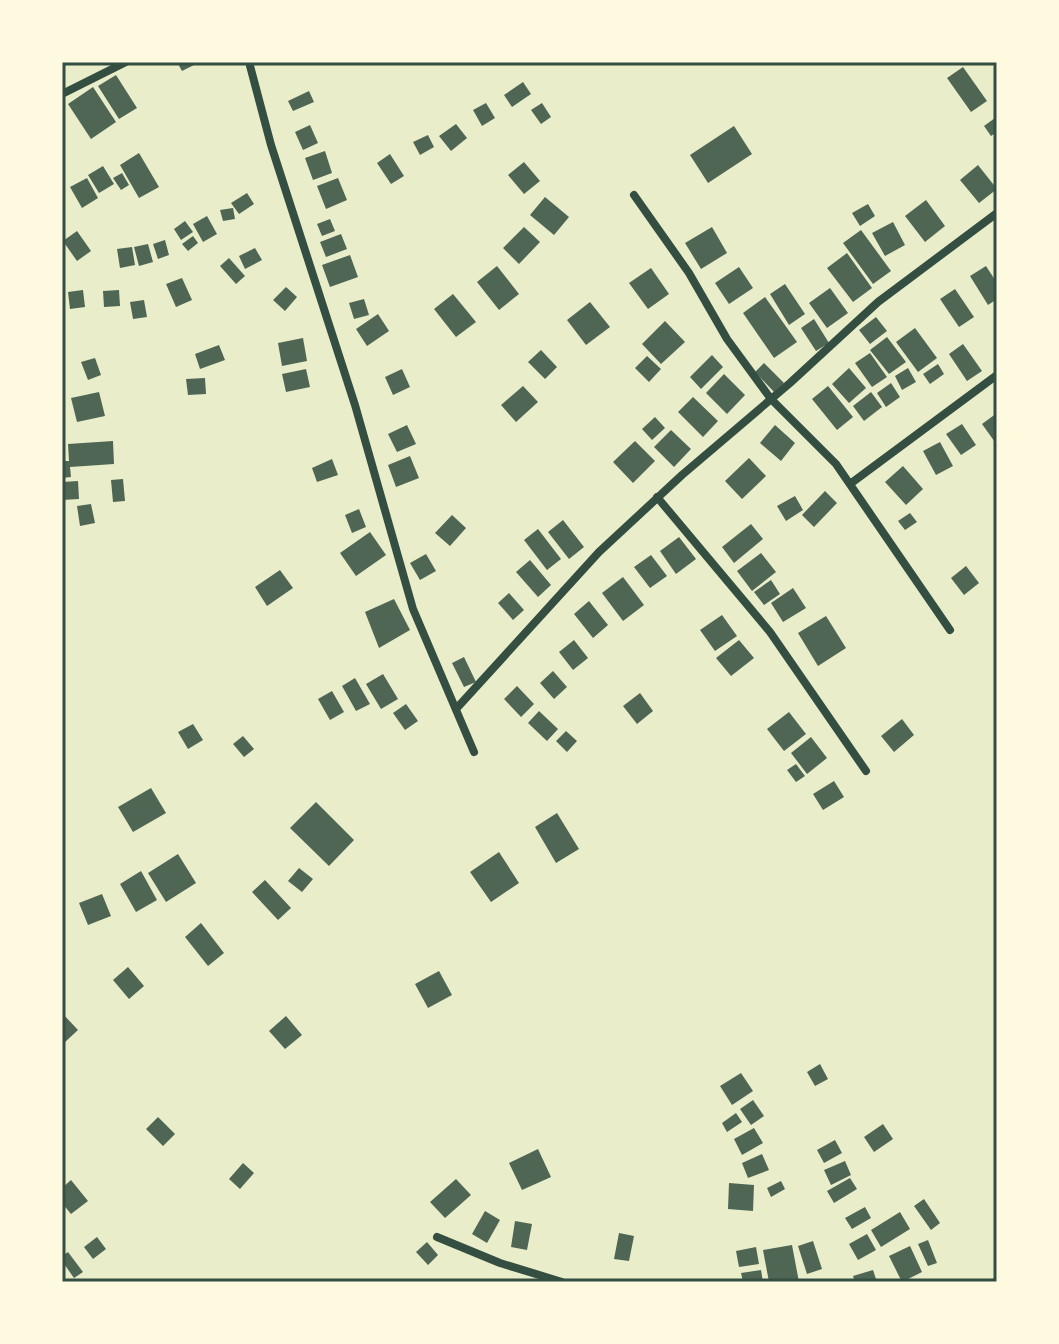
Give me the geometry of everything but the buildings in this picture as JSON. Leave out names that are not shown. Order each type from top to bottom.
[{"type":"street","points":[[62,94],[126,62]]},
{"type":"street","points":[[249,62],[271,145],[355,405],[413,609],[474,752]]},
{"type":"street","points":[[634,195],[689,273],[727,339],[771,399],[836,464],[950,630]]},
{"type":"street","points":[[456,709],[599,552],[657,497],[878,302],[997,213]]},
{"type":"street","points":[[850,484],[997,375]]},
{"type":"street","points":[[657,497],[770,632],[866,771]]},
{"type":"street","points":[[437,1237],[500,1263],[562,1282]]}]
